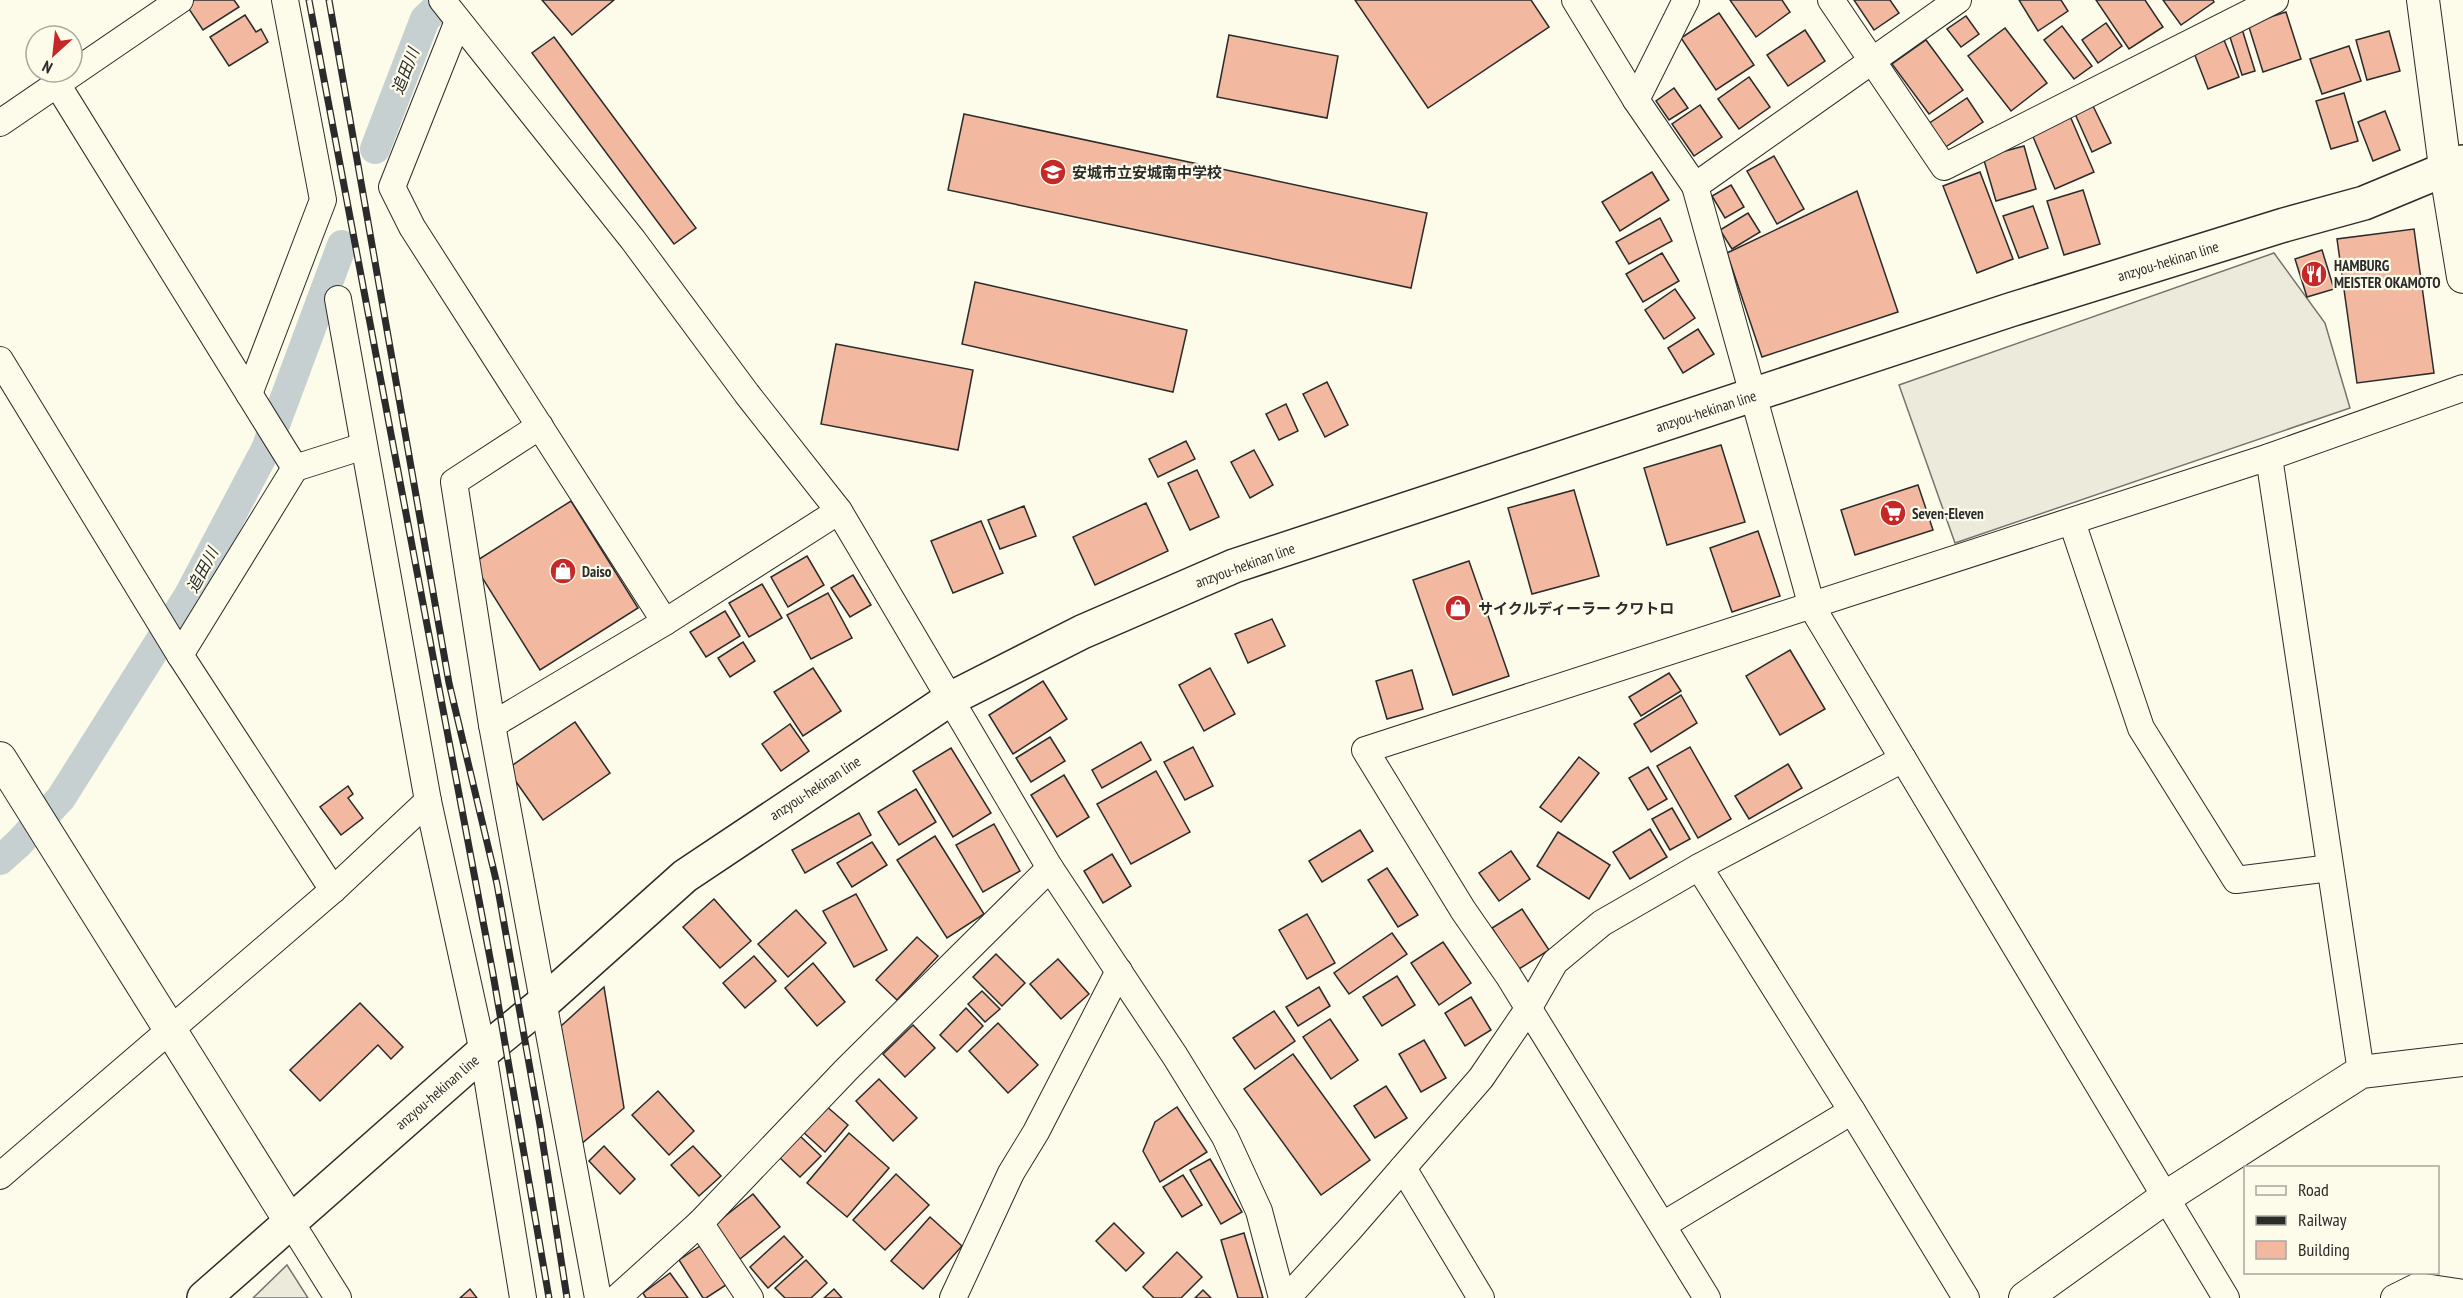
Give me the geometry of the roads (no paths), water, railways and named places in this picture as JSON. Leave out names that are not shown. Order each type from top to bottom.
[{"type":"main road","name":"anzyou-hekinan line","points":[[204,1298],[483,1052],[543,1003],[685,876],[950,699],[1082,632],[1234,566],[2010,310],[2364,202],[2454,164]]},
{"type":"street","points":[[84,66],[180,0]]},
{"type":"street","points":[[249,394],[323,200],[285,0]]},
{"type":"street","points":[[1636,100],[1686,0]]},
{"type":"street","points":[[1831,0],[1944,167],[2275,0]]},
{"type":"street","points":[[1695,186],[1958,0]]},
{"type":"street","points":[[2423,0],[2454,164],[2463,277]]},
{"type":"street","points":[[1577,1],[1636,100],[1695,186],[1755,395],[1812,607],[2226,1298]]},
{"type":"street","points":[[449,9],[392,187],[411,226],[665,622]]},
{"type":"street","points":[[449,9],[633,240],[747,394],[839,511],[1050,868],[1175,1056],[1225,1137],[1259,1211],[1284,1298]]},
{"type":"street","points":[[0,123],[57,84],[295,468]]},
{"type":"street","points":[[338,299],[428,801],[483,1052],[523,1298]]},
{"type":"street","points":[[0,360],[171,639],[333,890]]},
{"type":"street","points":[[1707,1298],[1508,975],[1463,910],[1365,750],[2072,522],[2269,457],[2463,388]]},
{"type":"street","points":[[540,426],[454,482],[492,725],[598,1298]]},
{"type":"street","points":[[171,639],[295,468],[364,446]]},
{"type":"street","points":[[2269,457],[2361,1072]]},
{"type":"street","points":[[492,725],[665,622],[839,511]]},
{"type":"street","points":[[2072,522],[2141,728],[2236,880],[2330,868]]},
{"type":"street","points":[[0,758],[338,1298]]},
{"type":"street","points":[[1284,1298],[1403,1168],[1481,1078],[1528,1009],[1555,962],[1602,923],[1699,867],[1903,759]]},
{"type":"street","points":[[2,1168],[333,890],[428,801]]},
{"type":"street","points":[[1699,867],[1966,1298]]},
{"type":"street","points":[[617,1298],[700,1223],[847,1069],[1050,868]]},
{"type":"street","points":[[953,1298],[1011,1173],[1036,1132],[1119,971]]},
{"type":"street","points":[[2025,1298],[2166,1197],[2361,1072],[2463,1060]]},
{"type":"street","points":[[1663,1225],[1852,1111]]},
{"type":"street","points":[[1403,1168],[1481,1298]]},
{"type":"street","points":[[700,1223],[750,1298]]},
{"type":"street","points":[[2394,1298],[2418,1286],[2463,1293]]},
{"type":"waterway","name":"追田川","points":[[375,149],[425,19],[445,0]]},
{"type":"waterway","name":"追田川","points":[[0,860],[61,798],[189,595],[266,449],[342,245]]},
{"type":"railway","points":[[309,0],[493,974],[549,1298]]},
{"type":"railway","points":[[329,0],[449,683],[497,884],[540,1125],[567,1298]]},
{"type":"place","name":"安城市立安城南中学校","points":[[1053,172]]},
{"type":"place","name":"HAMBURG MEISTER OKAMOTO","points":[[2314,274]]},
{"type":"place","name":"Seven-Eleven","points":[[1893,513]]},
{"type":"place","name":"Daiso","points":[[563,571]]},
{"type":"place","name":"サイクルディーラー クワトロ","points":[[1458,608]]}]
